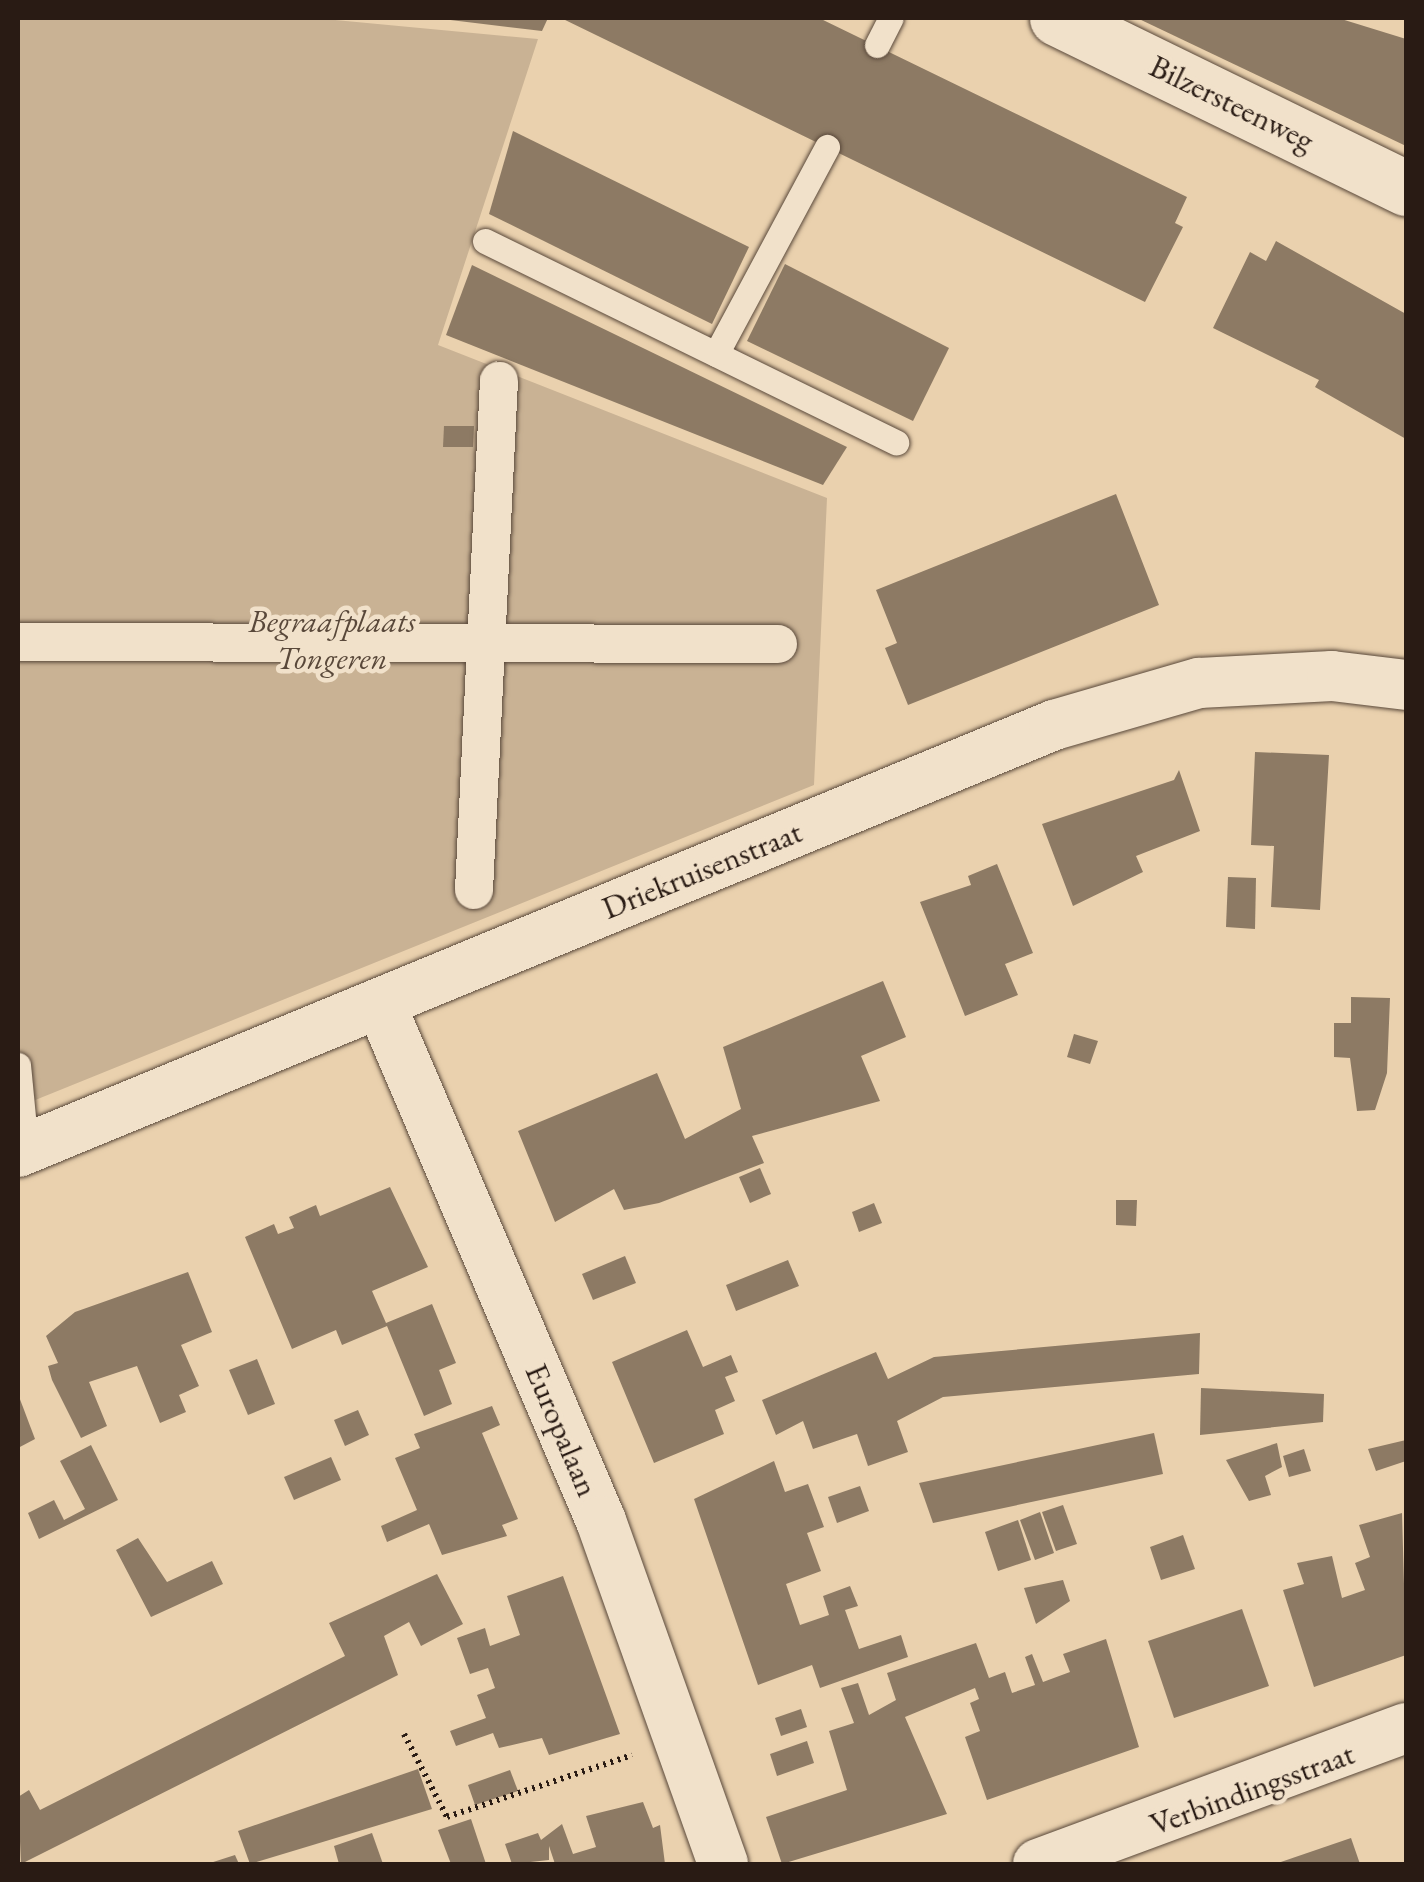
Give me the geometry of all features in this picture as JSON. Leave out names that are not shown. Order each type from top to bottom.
[{"type":"main road","name":"Bilzersteenweg","points":[[1056,18],[1406,188]]},
{"type":"street","points":[[474,890],[499,381]]},
{"type":"street","points":[[18,642],[778,644]]},
{"type":"street","name":"Driekruisenstraat","points":[[22,1150],[1054,725],[1199,683],[1332,676],[1406,685]]},
{"type":"street","name":"Europalaan","points":[[380,1003],[600,1521],[723,1864]]},
{"type":"street","name":"Verbindingsstraat","points":[[1038,1864],[1136,1849],[1406,1728]]},
{"type":"lane","points":[[877,45],[890,18]]},
{"type":"lane","points":[[716,354],[827,147]]},
{"type":"lane","points":[[485,241],[896,442]]},
{"type":"lane","points":[[18,1064],[22,1150]]},
{"type":"path","points":[[404,1734],[448,1817],[681,1739]]},
{"type":"green space","name":"Begraafplaats Tongeren","points":[[18,18],[314,18],[538,39],[438,345],[827,498],[814,785],[18,1107]]},
{"type":"building","points":[[434,18],[548,18],[542,31]]},
{"type":"building","points":[[561,18],[819,18],[1187,197],[1175,223],[1183,227],[1145,302]]},
{"type":"building","points":[[1137,18],[1338,18],[1406,39],[1406,146]]},
{"type":"building","points":[[513,131],[749,247],[712,324],[489,214]]},
{"type":"building","points":[[1276,241],[1406,314],[1406,439],[1315,387],[1319,380],[1213,328],[1250,252],[1266,261]]},
{"type":"building","points":[[785,264],[949,348],[913,421],[747,341]]},
{"type":"building","points":[[472,265],[847,447],[823,485],[446,335]]},
{"type":"building","points":[[444,426],[474,426],[473,447],[443,447]]},
{"type":"building","points":[[1116,494],[1159,605],[908,705],[885,648],[897,643],[876,590]]},
{"type":"building","points":[[1255,752],[1329,755],[1320,910],[1271,907],[1274,846],[1251,845]]},
{"type":"building","points":[[1179,770],[1200,831],[1136,856],[1143,872],[1073,906],[1042,824],[1174,780]]},
{"type":"building","points":[[997,864],[1033,953],[1005,964],[1018,995],[965,1016],[920,902],[971,885],[968,876]]},
{"type":"building","points":[[1228,877],[1256,878],[1255,929],[1226,927]]},
{"type":"building","points":[[883,981],[906,1037],[861,1056],[880,1101],[752,1136],[764,1163],[659,1203],[624,1210],[614,1189],[555,1222],[518,1131],[657,1073],[685,1139],[741,1109],[723,1047]]},
{"type":"building","points":[[1351,997],[1390,998],[1387,1073],[1375,1110],[1357,1111],[1350,1058],[1334,1057],[1334,1023],[1351,1023]]},
{"type":"building","points":[[1074,1034],[1098,1041],[1090,1064],[1067,1057]]},
{"type":"building","points":[[760,1168],[771,1194],[750,1203],[739,1177]]},
{"type":"building","points":[[390,1187],[428,1267],[372,1291],[386,1323],[432,1304],[456,1363],[439,1370],[452,1404],[424,1416],[387,1326],[342,1345],[336,1330],[292,1349],[245,1237],[274,1224],[278,1234],[294,1228],[289,1217],[316,1205],[320,1216]]},
{"type":"building","points":[[1116,1200],[1137,1200],[1136,1226],[1116,1225]]},
{"type":"building","points":[[874,1203],[882,1223],[859,1232],[852,1212]]},
{"type":"building","points":[[625,1256],[636,1283],[593,1300],[582,1274]]},
{"type":"building","points":[[788,1260],[799,1286],[736,1311],[726,1285]]},
{"type":"building","points":[[188,1272],[212,1332],[181,1345],[199,1386],[179,1395],[186,1412],[160,1423],[137,1366],[89,1382],[107,1426],[81,1438],[52,1380],[48,1366],[58,1363],[46,1336],[75,1312]]},
{"type":"building","points":[[687,1330],[703,1367],[731,1355],[738,1372],[725,1377],[735,1401],[715,1410],[724,1434],[654,1463],[612,1362]]},
{"type":"building","points":[[1200,1333],[1199,1374],[943,1397],[897,1421],[908,1452],[868,1466],[857,1434],[813,1449],[803,1421],[776,1435],[762,1400],[876,1352],[888,1379],[934,1357]]},
{"type":"building","points":[[257,1359],[275,1404],[248,1415],[229,1370]]},
{"type":"building","points":[[1201,1388],[1324,1394],[1323,1422],[1200,1435]]},
{"type":"building","points":[[18,1394],[35,1439],[18,1448]]},
{"type":"building","points":[[492,1406],[500,1425],[482,1433],[518,1519],[502,1525],[507,1536],[442,1555],[429,1524],[387,1542],[381,1526],[417,1510],[395,1458],[420,1448],[414,1434]]},
{"type":"building","points":[[358,1410],[369,1435],[345,1446],[334,1420]]},
{"type":"building","points":[[1154,1433],[1163,1474],[933,1523],[919,1483]]},
{"type":"building","points":[[1406,1440],[1406,1461],[1376,1471],[1368,1449]]},
{"type":"building","points":[[1277,1443],[1282,1467],[1265,1476],[1271,1495],[1249,1501],[1226,1460]]},
{"type":"building","points":[[91,1445],[118,1500],[39,1539],[28,1513],[54,1500],[64,1520],[85,1509],[60,1461]]},
{"type":"building","points":[[1304,1449],[1311,1471],[1289,1477],[1283,1456]]},
{"type":"building","points":[[331,1457],[341,1480],[294,1500],[284,1477]]},
{"type":"building","points":[[774,1461],[785,1492],[808,1484],[824,1527],[807,1533],[821,1571],[786,1584],[800,1625],[829,1615],[823,1596],[850,1586],[858,1606],[845,1610],[859,1649],[901,1635],[908,1657],[820,1688],[812,1665],[758,1685],[694,1499]]},
{"type":"building","points":[[860,1486],[869,1511],[837,1523],[828,1497]]},
{"type":"building","points":[[1063,1505],[1077,1544],[1056,1551],[1042,1512]]},
{"type":"building","points":[[1040,1512],[1054,1553],[1035,1560],[1020,1520]]},
{"type":"building","points":[[1402,1513],[1406,1655],[1314,1687],[1283,1590],[1304,1584],[1297,1563],[1332,1556],[1342,1598],[1365,1590],[1355,1563],[1370,1557],[1359,1525]]},
{"type":"building","points":[[1018,1520],[1031,1560],[998,1571],[985,1532]]},
{"type":"building","points":[[1183,1535],[1195,1569],[1161,1580],[1150,1547]]},
{"type":"building","points":[[138,1538],[167,1582],[212,1561],[223,1584],[151,1617],[116,1550]]},
{"type":"building","points":[[437,1574],[463,1624],[421,1646],[409,1622],[384,1636],[398,1675],[21,1864],[18,1797],[29,1790],[40,1810],[345,1656],[329,1623]]},
{"type":"building","points":[[563,1576],[620,1734],[549,1755],[542,1738],[499,1748],[493,1733],[456,1746],[450,1731],[486,1718],[477,1695],[495,1688],[488,1668],[470,1674],[457,1638],[485,1628],[490,1646],[520,1635],[507,1596]]},
{"type":"building","points":[[1063,1580],[1070,1601],[1036,1624],[1024,1588]]},
{"type":"building","points":[[1242,1609],[1269,1686],[1174,1718],[1148,1641]]},
{"type":"building","points":[[1106,1639],[1139,1747],[987,1800],[965,1737],[980,1731],[970,1703],[979,1699],[975,1688],[905,1717],[947,1814],[782,1864],[766,1817],[847,1790],[829,1731],[854,1723],[841,1688],[858,1683],[869,1715],[896,1700],[887,1673],[976,1643],[989,1678],[1005,1672],[1012,1693],[1035,1685],[1025,1657],[1032,1654],[1043,1682],[1070,1672],[1063,1654]]},
{"type":"building","points":[[801,1709],[807,1727],[781,1736],[775,1718]]},
{"type":"building","points":[[807,1741],[814,1763],[777,1776],[770,1754]]},
{"type":"building","points":[[418,1769],[432,1809],[250,1864],[238,1831]]},
{"type":"building","points":[[510,1770],[518,1791],[475,1805],[468,1785]]},
{"type":"building","points":[[643,1802],[653,1828],[660,1825],[665,1864],[555,1864],[549,1846],[549,1860],[512,1864],[505,1844],[538,1833],[541,1840],[562,1824],[573,1854],[596,1847],[586,1816]]},
{"type":"building","points":[[471,1819],[486,1864],[451,1864],[438,1830]]},
{"type":"building","points":[[372,1833],[383,1864],[339,1864],[334,1846]]},
{"type":"building","points":[[1351,1838],[1360,1864],[1275,1864]]},
{"type":"building","points":[[235,1855],[239,1864],[207,1864]]}]
